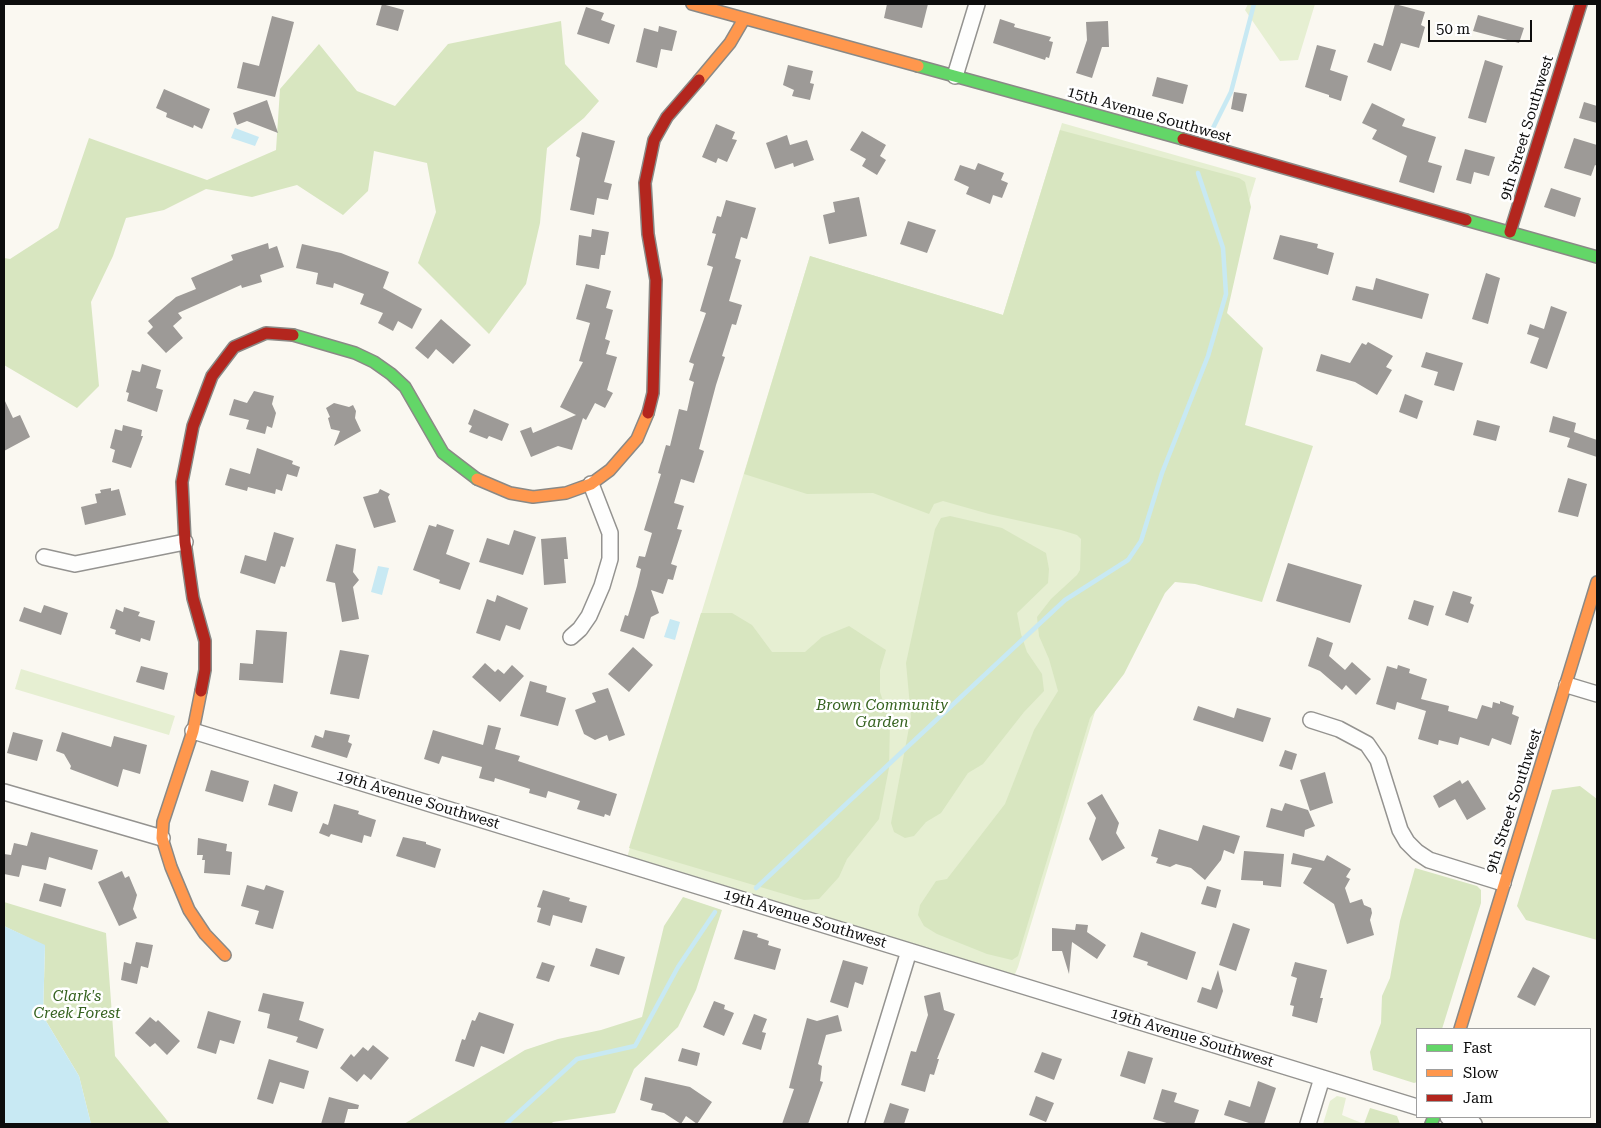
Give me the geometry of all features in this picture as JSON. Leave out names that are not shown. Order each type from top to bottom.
[{"type":"street","name":"15th Avenue Southwest","points":[[692,4],[955,76],[1597,258]]},
{"type":"street","points":[[955,76],[977,4]]},
{"type":"street","name":"9th Street Southwest","points":[[1510,232],[1581,4]]},
{"type":"street","points":[[225,955],[205,934],[189,910],[171,867],[162,838],[163,822],[193,731],[205,670],[205,641],[193,598],[185,542],[182,482],[193,426],[212,376],[234,347],[257,336],[276,332],[296,335],[356,353],[374,362],[405,387],[443,452],[468,474],[486,484],[510,493],[533,497],[566,493],[590,484],[610,470],[637,439],[648,413],[652,393],[656,280],[648,234],[645,183],[654,140],[667,116],[730,43],[744,19]]},
{"type":"street","points":[[571,637],[580,629],[589,616],[602,586],[610,559],[610,533],[590,484]]},
{"type":"street","points":[[44,557],[75,564],[185,542]]},
{"type":"street","name":"9th Street Southwest","points":[[1460,1028],[1503,883],[1567,685],[1597,582]]},
{"type":"street","points":[[1567,685],[1597,694]]},
{"type":"street","points":[[1311,720],[1339,729],[1367,744],[1378,760],[1400,830],[1407,842],[1417,852],[1428,860],[1503,883]]},
{"type":"street","name":"19th Avenue Southwest","points":[[193,731],[1416,1107]]},
{"type":"street","points":[[4,792],[162,838]]},
{"type":"street","points":[[856,1124],[909,951]]},
{"type":"street","points":[[1308,1124],[1322,1078]]},
{"type":"street","points":[[1452,1118],[1474,1124]]},
{"type":"green space","points":[[1248,4],[1315,4],[1298,60],[1280,61],[1245,10]]},
{"type":"green space","points":[[561,21],[565,64],[599,101],[584,118],[547,148],[540,223],[526,284],[489,334],[418,263],[436,212],[427,163],[374,151],[368,191],[343,215],[297,185],[252,197],[206,189],[164,210],[126,218],[113,256],[91,302],[99,386],[77,408],[4,365],[4,258],[10,259],[58,228],[89,138],[207,180],[276,150],[280,89],[319,44],[357,91],[395,106],[448,44]]},
{"type":"green space","name":"Brown Community Garden","points":[[1062,123],[1256,178],[1018,967],[1011,983],[625,864],[810,256],[1003,315]]},
{"type":"green space","points":[[1060,130],[1239,178],[1245,182],[1251,207],[1227,313],[1263,348],[1245,425],[1313,446],[1262,602],[1195,584],[1175,582],[1165,593],[1124,674],[1090,718],[1018,956],[1012,960],[987,954],[937,934],[924,926],[918,915],[920,905],[936,881],[947,879],[1005,804],[1034,730],[1058,691],[1049,659],[1039,636],[1037,617],[1051,599],[1080,570],[1081,539],[1077,535],[1061,530],[989,514],[943,501],[934,504],[929,514],[873,493],[807,494],[744,474],[810,256],[1003,315]]},
{"type":"green space","points":[[950,516],[1002,528],[1046,553],[1049,569],[1048,583],[1017,613],[1027,652],[1042,674],[1044,691],[1024,712],[983,764],[968,773],[941,813],[926,822],[914,836],[905,838],[894,832],[891,823],[911,717],[906,663],[935,529],[941,518]]},
{"type":"green space","points":[[701,613],[732,613],[752,625],[772,652],[805,652],[822,637],[849,626],[886,650],[880,670],[880,692],[890,722],[889,768],[879,819],[847,859],[839,877],[819,899],[804,900],[629,848]]},
{"type":"green space","points":[[21,669],[175,716],[169,735],[15,689]]},
{"type":"green space","points":[[1580,786],[1597,799],[1597,940],[1526,920],[1517,906],[1552,790]]},
{"type":"green space","points":[[1415,868],[1477,886],[1481,890],[1481,903],[1442,1028],[1416,1028],[1416,1082],[1414,1083],[1373,1070],[1370,1052],[1381,1023],[1382,996],[1390,978],[1400,921]]},
{"type":"green space","points":[[683,897],[722,910],[696,990],[678,1027],[634,1069],[615,1113],[553,1122],[551,1124],[404,1124],[525,1050],[558,1039],[601,1030],[642,1017],[664,926]]},
{"type":"green space","name":"Clark's Creek Forest","points":[[4,902],[106,933],[115,1056],[170,1124],[91,1124],[79,1076],[43,1016],[45,946],[4,926]]},
{"type":"green space","points":[[1337,1096],[1346,1098],[1342,1115],[1364,1124],[1323,1124],[1330,1101]]},
{"type":"green space","points":[[1370,1108],[1397,1116],[1400,1124],[1364,1124]]},
{"type":"water","points":[[235,128],[259,137],[255,146],[231,138]]},
{"type":"water","points":[[378,566],[389,568],[382,595],[371,592]]},
{"type":"water","points":[[670,619],[680,622],[675,640],[664,637]]},
{"type":"water","points":[[4,926],[45,945],[43,1016],[79,1076],[91,1124],[4,1124]]},
{"type":"building","points":[[382,4],[404,10],[398,31],[376,25]]},
{"type":"building","points":[[887,4],[928,4],[922,28],[884,18]]},
{"type":"building","points":[[1395,4],[1425,12],[1421,25],[1425,27],[1419,48],[1401,43],[1391,71],[1367,62],[1374,43],[1383,46]]},
{"type":"building","points":[[586,7],[604,13],[601,20],[615,25],[609,44],[577,34]]},
{"type":"building","points":[[1478,15],[1524,28],[1519,43],[1473,31]]},
{"type":"building","points":[[272,16],[294,22],[275,97],[237,88],[243,62],[259,66]]},
{"type":"building","points":[[1000,19],[1015,24],[1014,27],[1051,37],[1049,41],[1053,42],[1049,58],[1046,57],[1045,60],[993,43]]},
{"type":"building","points":[[1108,21],[1109,47],[1102,47],[1092,78],[1076,73],[1087,40],[1086,22]]},
{"type":"building","points":[[659,26],[677,31],[672,51],[661,49],[657,68],[636,62],[644,28],[658,32]]},
{"type":"building","points":[[1317,45],[1336,50],[1330,70],[1348,76],[1341,101],[1305,87]]},
{"type":"building","points":[[1485,60],[1503,66],[1486,123],[1468,118]]},
{"type":"building","points":[[788,65],[813,71],[810,83],[814,84],[810,100],[792,96],[794,90],[783,85]]},
{"type":"building","points":[[1157,77],[1188,85],[1183,104],[1152,96]]},
{"type":"building","points":[[164,89],[210,109],[202,129],[194,125],[193,128],[166,117],[167,113],[156,108]]},
{"type":"building","points":[[1234,92],[1247,94],[1243,112],[1231,109]]},
{"type":"building","points":[[267,100],[278,133],[247,121],[237,125],[233,113]]},
{"type":"building","points":[[1584,102],[1597,106],[1597,123],[1579,118]]},
{"type":"building","points":[[1372,103],[1405,119],[1402,126],[1436,137],[1428,162],[1442,166],[1434,193],[1399,182],[1407,156],[1372,139],[1377,130],[1362,123]]},
{"type":"building","points":[[716,124],[735,132],[732,139],[737,140],[727,162],[718,158],[716,163],[702,157]]},
{"type":"building","points":[[862,131],[886,145],[880,156],[886,160],[877,175],[862,166],[866,159],[850,150]]},
{"type":"building","points":[[582,132],[615,141],[604,182],[612,184],[608,200],[597,198],[594,215],[570,210],[580,158],[576,156]]},
{"type":"building","points":[[787,135],[790,145],[807,140],[814,160],[794,167],[793,163],[775,169],[766,143]]},
{"type":"building","points":[[1574,138],[1597,145],[1597,166],[1595,165],[1591,176],[1564,168]]},
{"type":"building","points":[[1465,149],[1495,157],[1489,176],[1474,172],[1471,184],[1456,180]]},
{"type":"building","points":[[978,163],[1004,173],[1001,180],[1008,183],[1002,198],[993,195],[990,204],[966,194],[969,187],[954,180],[960,165],[975,170]]},
{"type":"building","points":[[1551,188],[1581,198],[1575,217],[1544,207]]},
{"type":"building","points":[[859,197],[867,236],[829,244],[823,215],[835,212],[833,202]]},
{"type":"building","points":[[726,200],[756,208],[747,239],[741,237],[735,258],[741,260],[729,301],[742,305],[736,325],[732,324],[722,356],[725,357],[699,449],[704,451],[694,483],[681,479],[674,503],[684,506],[677,529],[682,530],[671,564],[677,566],[673,580],[668,579],[663,594],[651,590],[659,613],[651,617],[644,639],[620,631],[625,615],[628,616],[637,586],[641,569],[636,567],[639,556],[645,557],[652,533],[644,530],[661,474],[658,473],[666,445],[670,446],[679,409],[687,411],[694,382],[689,380],[694,364],[689,362],[706,313],[700,311],[713,267],[707,265],[716,234],[712,233],[717,216],[721,217]]},
{"type":"building","points":[[908,221],[936,230],[927,253],[900,244]]},
{"type":"building","points":[[592,229],[609,232],[605,255],[601,255],[599,269],[576,265],[579,235],[591,237]]},
{"type":"building","points":[[1280,235],[1318,244],[1317,248],[1334,253],[1328,275],[1273,259]]},
{"type":"building","points":[[268,243],[269,249],[277,246],[284,267],[260,275],[262,282],[242,288],[241,285],[178,313],[182,318],[173,326],[183,338],[166,353],[147,333],[153,327],[148,321],[176,297],[196,289],[191,278],[233,260],[231,255]]},
{"type":"building","points":[[302,244],[341,253],[389,272],[383,288],[422,309],[412,329],[398,321],[393,331],[378,323],[383,313],[360,304],[364,294],[334,283],[333,288],[316,284],[318,273],[296,268]]},
{"type":"building","points":[[1486,273],[1500,278],[1488,324],[1472,319]]},
{"type":"building","points":[[1376,278],[1429,294],[1422,319],[1352,300],[1356,286],[1373,290]]},
{"type":"building","points":[[586,284],[611,291],[606,308],[613,310],[605,339],[610,341],[606,354],[617,357],[607,390],[613,393],[605,408],[595,403],[586,420],[583,418],[572,450],[558,446],[531,457],[520,431],[531,427],[533,433],[576,415],[560,407],[583,362],[579,361],[590,323],[576,319]]},
{"type":"building","points":[[1551,306],[1567,312],[1547,369],[1530,363],[1539,338],[1527,334],[1530,324],[1544,329]]},
{"type":"building","points":[[441,319],[471,345],[453,364],[436,349],[428,359],[415,348]]},
{"type":"building","points":[[1368,342],[1393,356],[1386,367],[1392,370],[1377,395],[1355,382],[1316,371],[1321,354],[1350,363],[1362,343],[1366,345]]},
{"type":"building","points":[[1426,352],[1463,363],[1454,391],[1434,385],[1438,372],[1421,367]]},
{"type":"building","points":[[142,364],[161,370],[156,388],[163,390],[157,412],[127,401],[129,393],[126,392],[132,370],[140,372]]},
{"type":"building","points":[[254,391],[274,396],[272,404],[276,413],[272,428],[267,426],[265,434],[246,429],[249,420],[229,415],[234,399],[247,403]]},
{"type":"building","points":[[1405,394],[1423,401],[1417,419],[1399,412]]},
{"type":"building","points":[[4,399],[13,418],[20,415],[30,437],[4,451]]},
{"type":"building","points":[[334,403],[349,407],[353,405],[356,411],[355,418],[361,431],[334,446],[340,431],[331,429],[328,418],[330,417],[326,408]]},
{"type":"building","points":[[474,409],[509,424],[502,441],[489,436],[487,439],[469,432],[472,426],[468,424]]},
{"type":"building","points":[[1553,416],[1576,423],[1574,432],[1597,440],[1597,457],[1567,447],[1570,438],[1549,432]]},
{"type":"building","points":[[1477,420],[1500,426],[1496,441],[1473,435]]},
{"type":"building","points":[[123,425],[142,430],[141,436],[143,436],[131,468],[112,462],[115,450],[110,448],[115,429],[122,431]]},
{"type":"building","points":[[257,448],[293,461],[292,464],[300,467],[297,477],[287,474],[282,491],[276,489],[275,494],[248,487],[247,491],[225,485],[230,468],[250,474]]},
{"type":"building","points":[[1568,478],[1587,484],[1578,517],[1558,512]]},
{"type":"building","points":[[111,488],[111,491],[119,489],[126,515],[85,525],[81,507],[97,503],[95,494],[101,493],[100,490]]},
{"type":"building","points":[[380,489],[390,494],[388,497],[396,522],[374,528],[363,497],[378,493]]},
{"type":"building","points":[[437,524],[454,530],[446,554],[470,563],[460,590],[439,583],[440,580],[413,570],[429,525],[436,527]]},
{"type":"building","points":[[514,530],[536,537],[523,575],[479,562],[487,538],[509,545]]},
{"type":"building","points":[[274,532],[294,538],[285,567],[281,566],[275,584],[240,573],[245,555],[266,561]]},
{"type":"building","points":[[566,537],[568,559],[564,559],[566,583],[544,585],[541,539]]},
{"type":"building","points":[[336,544],[356,549],[353,572],[359,580],[353,587],[359,619],[342,622],[335,583],[326,581]]},
{"type":"building","points":[[1288,563],[1362,585],[1350,623],[1276,601]]},
{"type":"building","points":[[1453,591],[1472,597],[1470,603],[1474,605],[1468,623],[1445,615]]},
{"type":"building","points":[[497,595],[528,608],[520,630],[506,625],[500,641],[476,633],[487,599],[495,602]]},
{"type":"building","points":[[1414,600],[1434,606],[1428,626],[1408,619]]},
{"type":"building","points":[[44,605],[68,613],[61,635],[19,621],[24,607],[41,613]]},
{"type":"building","points":[[124,607],[140,612],[138,616],[155,621],[150,641],[141,638],[140,642],[115,634],[116,630],[110,628],[116,609],[123,612]]},
{"type":"building","points":[[256,630],[287,632],[283,683],[239,680],[240,663],[253,664]]},
{"type":"building","points":[[1317,637],[1333,643],[1329,656],[1345,670],[1352,662],[1371,679],[1356,695],[1346,685],[1342,690],[1320,671],[1308,666]]},
{"type":"building","points":[[633,647],[653,665],[629,692],[608,674]]},
{"type":"building","points":[[340,650],[369,655],[359,699],[330,694]]},
{"type":"building","points":[[485,663],[495,672],[498,669],[504,674],[512,665],[524,676],[500,702],[472,677]]},
{"type":"building","points":[[1398,665],[1410,669],[1409,673],[1427,679],[1421,699],[1449,706],[1448,711],[1477,719],[1482,705],[1492,708],[1493,702],[1500,704],[1500,701],[1514,706],[1512,714],[1519,717],[1511,745],[1492,738],[1489,746],[1460,737],[1458,745],[1439,740],[1438,745],[1418,739],[1426,711],[1397,702],[1395,710],[1376,704],[1387,666],[1397,669]]},
{"type":"building","points":[[141,666],[168,673],[164,690],[136,682]]},
{"type":"building","points":[[530,681],[547,686],[546,692],[566,698],[558,726],[520,716]]},
{"type":"building","points":[[608,688],[625,735],[609,741],[607,735],[595,740],[584,734],[575,710],[596,702],[592,693]]},
{"type":"building","points":[[1198,706],[1234,718],[1237,708],[1271,718],[1263,742],[1193,720]]},
{"type":"building","points":[[488,725],[501,728],[495,749],[520,756],[518,761],[617,794],[610,816],[605,814],[604,817],[577,809],[580,801],[548,791],[546,798],[529,793],[530,789],[495,778],[494,782],[479,778],[482,767],[442,756],[439,764],[424,759],[433,730],[483,745]]},
{"type":"building","points":[[325,730],[350,735],[348,742],[352,744],[347,758],[311,747],[315,735],[323,738]]},
{"type":"building","points":[[13,732],[43,740],[37,761],[7,753]]},
{"type":"building","points":[[62,732],[111,747],[114,736],[147,745],[140,774],[123,769],[118,787],[70,769],[71,766],[64,754],[56,751]]},
{"type":"building","points":[[1285,750],[1297,754],[1292,770],[1279,766]]},
{"type":"building","points":[[211,770],[249,781],[243,802],[205,791]]},
{"type":"building","points":[[1325,772],[1333,803],[1310,811],[1300,780]]},
{"type":"building","points":[[1460,780],[1462,784],[1468,780],[1486,809],[1467,820],[1455,799],[1439,808],[1433,796]]},
{"type":"building","points":[[274,784],[298,792],[292,812],[268,805]]},
{"type":"building","points":[[1102,794],[1119,823],[1116,833],[1125,848],[1102,861],[1089,839],[1096,818],[1087,803]]},
{"type":"building","points":[[1285,803],[1308,810],[1315,826],[1305,830],[1304,837],[1266,827],[1271,808],[1282,811]]},
{"type":"building","points":[[334,804],[359,811],[358,814],[376,820],[371,837],[364,835],[362,843],[331,834],[329,837],[319,833],[323,823],[328,825]]},
{"type":"building","points":[[1203,825],[1240,836],[1234,854],[1224,850],[1221,860],[1205,880],[1191,868],[1176,864],[1170,867],[1156,863],[1158,858],[1151,856],[1159,829],[1198,841]]},
{"type":"building","points":[[31,832],[98,850],[92,870],[49,857],[46,870],[22,865],[19,877],[4,874],[4,854],[11,855],[14,843],[27,846]]},
{"type":"building","points":[[403,837],[426,842],[426,844],[441,849],[435,868],[396,856]]},
{"type":"building","points":[[198,838],[227,844],[226,851],[232,852],[230,875],[204,873],[205,860],[202,860],[203,855],[197,855]]},
{"type":"building","points":[[1244,851],[1284,854],[1281,887],[1263,885],[1263,881],[1241,880]]},
{"type":"building","points":[[1293,853],[1324,861],[1327,855],[1351,869],[1346,877],[1350,879],[1345,888],[1350,903],[1362,899],[1364,905],[1371,908],[1370,920],[1374,935],[1347,944],[1334,904],[1303,883],[1312,868],[1291,864]]},
{"type":"building","points":[[122,871],[125,878],[129,876],[137,895],[133,909],[137,918],[119,926],[98,882]]},
{"type":"building","points":[[44,883],[66,889],[61,907],[39,901]]},
{"type":"building","points":[[247,885],[264,890],[266,885],[284,891],[273,929],[255,924],[259,911],[241,906]]},
{"type":"building","points":[[1207,886],[1221,890],[1216,908],[1201,904]]},
{"type":"building","points":[[543,890],[570,898],[569,901],[587,906],[582,923],[553,915],[550,926],[537,922],[541,908],[537,907]]},
{"type":"building","points":[[1233,923],[1250,929],[1236,971],[1219,965]]},
{"type":"building","points":[[1076,924],[1088,925],[1087,932],[1106,945],[1097,959],[1072,942],[1069,974],[1062,951],[1052,951],[1052,928],[1075,930]]},
{"type":"building","points":[[743,930],[758,934],[757,937],[769,941],[768,945],[781,949],[775,970],[734,959]]},
{"type":"building","points":[[1141,932],[1196,952],[1187,980],[1147,965],[1148,962],[1133,957]]},
{"type":"building","points":[[136,942],[153,945],[148,968],[141,966],[137,984],[121,980],[124,962],[131,964]]},
{"type":"building","points":[[596,948],[625,957],[619,975],[590,966]]},
{"type":"building","points":[[843,960],[868,967],[863,985],[855,982],[848,1008],[830,1002]]},
{"type":"building","points":[[542,962],[555,966],[549,982],[536,978]]},
{"type":"building","points":[[1295,962],[1327,970],[1320,998],[1323,998],[1317,1023],[1292,1016],[1294,1006],[1290,1005],[1297,978],[1291,976]]},
{"type":"building","points":[[1533,967],[1550,976],[1535,1006],[1517,997]]},
{"type":"building","points":[[1218,970],[1223,991],[1217,1009],[1197,1002],[1202,987],[1211,990]]},
{"type":"building","points":[[940,992],[944,1010],[955,1014],[937,1059],[939,1059],[934,1075],[930,1074],[925,1092],[901,1085],[911,1051],[916,1052],[928,1015],[924,996]]},
{"type":"building","points":[[263,993],[304,1002],[299,1020],[324,1029],[317,1049],[296,1042],[298,1037],[267,1028],[270,1014],[258,1011]]},
{"type":"building","points":[[714,1001],[725,1005],[724,1009],[734,1013],[724,1036],[703,1027]]},
{"type":"building","points":[[208,1011],[241,1021],[234,1044],[220,1040],[216,1054],[197,1048]]},
{"type":"building","points":[[479,1012],[514,1024],[504,1054],[481,1046],[474,1067],[455,1061],[462,1039],[465,1040],[472,1020],[475,1021]]},
{"type":"building","points":[[754,1014],[767,1019],[762,1032],[766,1033],[761,1050],[742,1044]]},
{"type":"building","points":[[838,1015],[842,1031],[826,1035],[818,1064],[822,1066],[820,1081],[823,1082],[808,1124],[782,1124],[794,1089],[789,1088],[807,1018],[817,1021]]},
{"type":"building","points":[[150,1017],[156,1022],[158,1020],[180,1041],[167,1055],[155,1043],[150,1047],[135,1033]]},
{"type":"building","points":[[373,1045],[389,1058],[371,1080],[364,1074],[357,1082],[340,1068],[351,1054],[354,1057],[363,1047],[368,1051]]},
{"type":"building","points":[[682,1048],[700,1053],[697,1066],[678,1061]]},
{"type":"building","points":[[1128,1051],[1153,1058],[1145,1084],[1120,1076]]},
{"type":"building","points":[[1042,1052],[1062,1059],[1054,1080],[1034,1072]]},
{"type":"building","points":[[269,1059],[309,1071],[304,1089],[280,1082],[273,1104],[257,1099]]},
{"type":"building","points":[[645,1077],[690,1087],[712,1102],[697,1124],[686,1116],[681,1124],[664,1113],[651,1110],[653,1104],[640,1100]]},
{"type":"building","points":[[1258,1081],[1276,1088],[1264,1124],[1252,1124],[1224,1115],[1229,1100],[1250,1107]]},
{"type":"building","points":[[1162,1089],[1177,1093],[1174,1102],[1199,1110],[1194,1124],[1170,1124],[1153,1119]]},
{"type":"building","points":[[1036,1096],[1054,1103],[1046,1122],[1029,1115]]},
{"type":"building","points":[[329,1097],[359,1105],[358,1109],[348,1109],[344,1124],[321,1124]]},
{"type":"building","points":[[890,1103],[909,1109],[904,1124],[883,1124]]},
{"type":"waterway","points":[[1210,134],[1231,92],[1254,4]]},
{"type":"waterway","points":[[756,888],[1065,600],[1128,560],[1141,541],[1162,473],[1208,356],[1226,294],[1223,248],[1198,173]]},
{"type":"waterway","points":[[506,1124],[577,1059],[635,1046],[678,967],[715,912]]},
{"type":"traffic: fast","points":[[918,66],[1183,139]]},
{"type":"traffic: fast","points":[[1466,220],[1597,257]]},
{"type":"traffic: fast","points":[[293,335],[355,353],[374,362],[391,374],[405,387],[443,453],[477,479]]},
{"type":"traffic: fast","points":[[1431,1124],[1434,1118]]},
{"type":"traffic: slow","points":[[692,4],[918,66]]},
{"type":"traffic: slow","points":[[699,80],[730,43],[744,19]]},
{"type":"traffic: slow","points":[[477,479],[510,493],[533,497],[566,493],[591,484],[610,470],[637,439],[648,413]]},
{"type":"traffic: slow","points":[[1460,1028],[1597,582]]},
{"type":"traffic: slow","points":[[201,691],[193,731],[163,822],[162,838],[171,867],[189,910],[205,934],[225,955]]},
{"type":"traffic: jam","points":[[1510,232],[1581,4]]},
{"type":"traffic: jam","points":[[648,413],[653,393],[656,280],[648,234],[645,183],[654,140],[667,117],[699,80]]},
{"type":"traffic: jam","points":[[1183,139],[1466,220]]},
{"type":"traffic: jam","points":[[201,691],[205,670],[205,641],[193,598],[185,542],[182,482],[193,426],[212,376],[234,347],[266,333],[293,335]]}]
